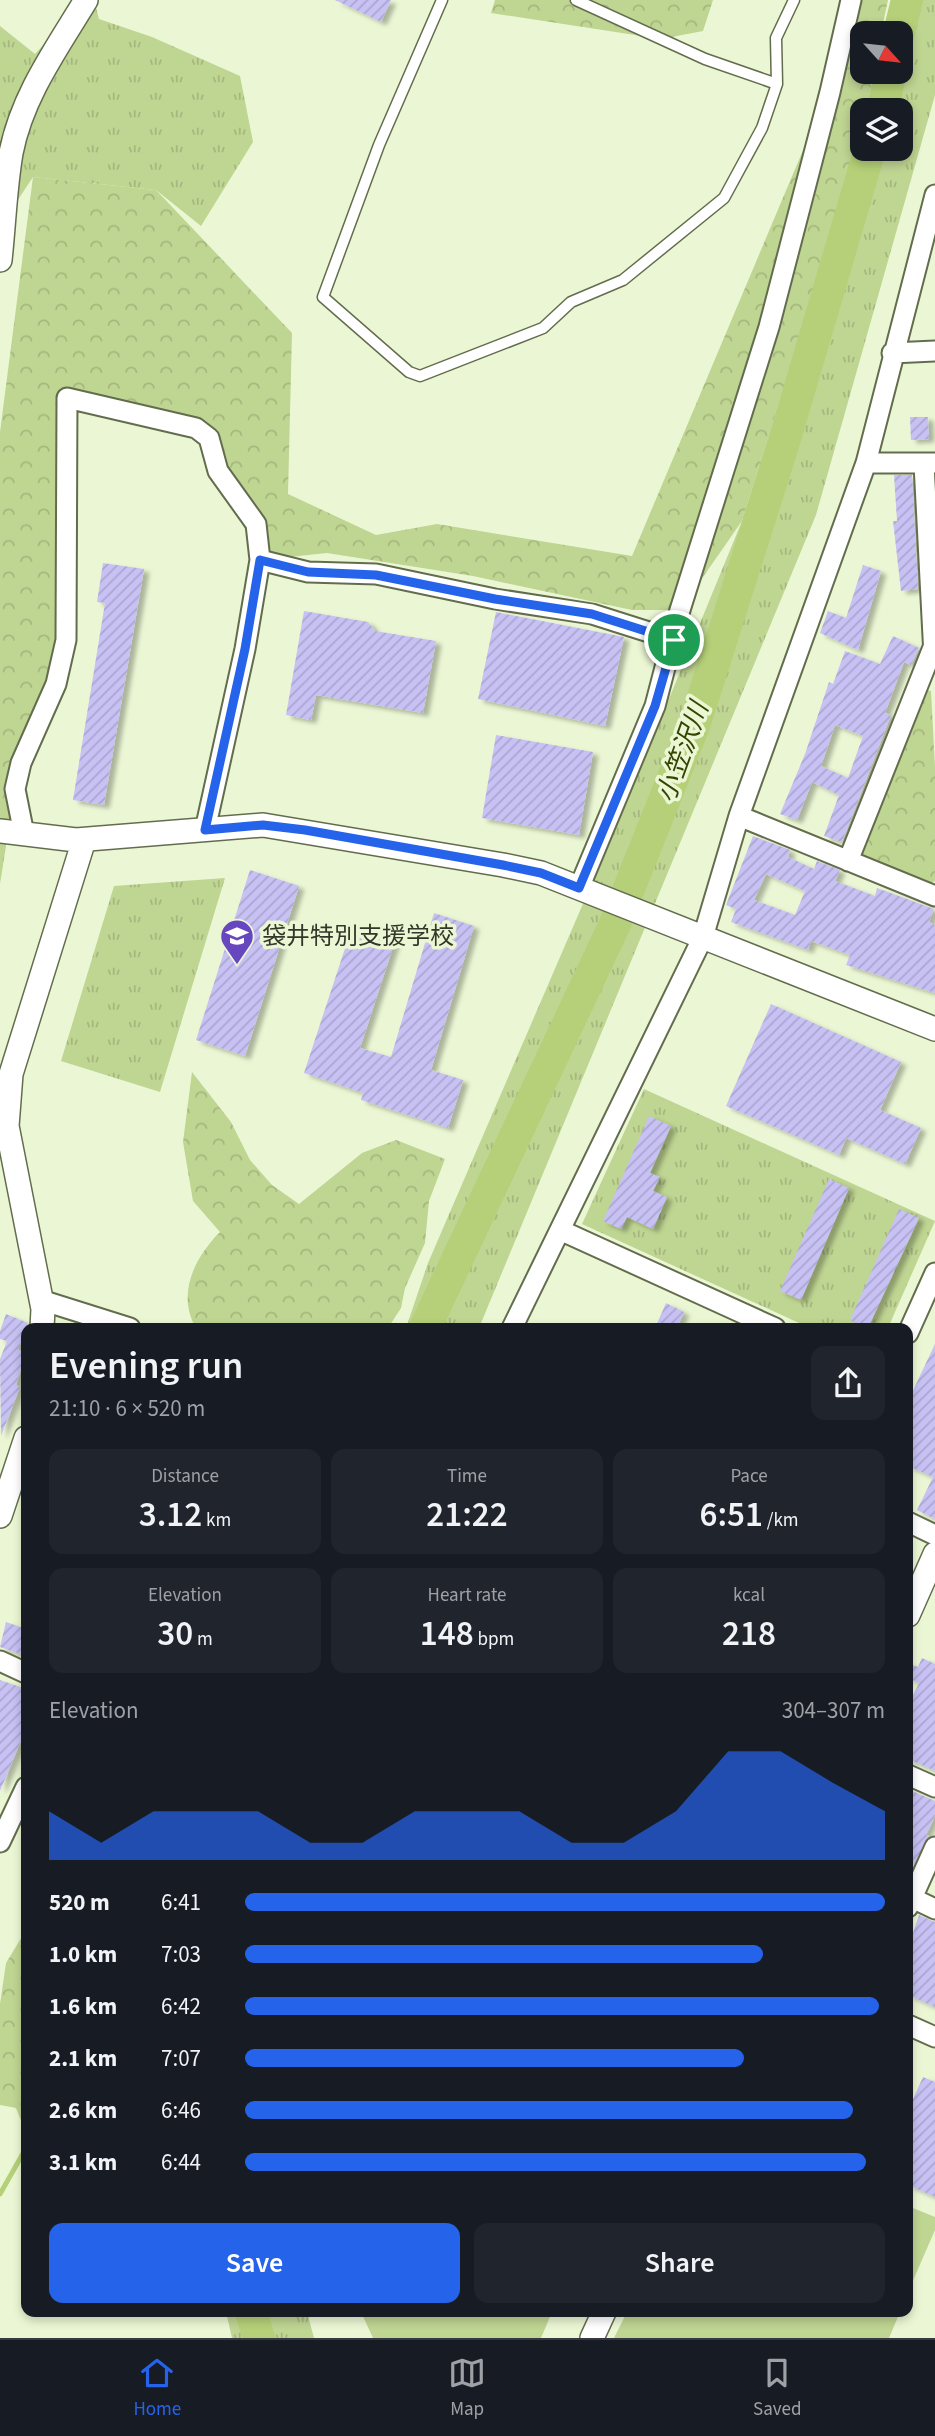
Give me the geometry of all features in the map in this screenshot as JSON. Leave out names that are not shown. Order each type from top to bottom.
[{"type":"street","points":[[0,260],[11,152],[21,118],[38,80],[86,0]]},
{"type":"street","points":[[579,888],[655,706],[684,597],[769,327],[851,0]]},
{"type":"street","points":[[514,1323],[697,935],[866,463],[892,353],[935,195]]},
{"type":"street","points":[[892,353],[935,351]]},
{"type":"street","points":[[24,834],[15,789],[21,763],[56,684],[66,640],[67,398],[188,425],[209,438],[218,471],[257,524],[260,560],[245,649],[205,830]]},
{"type":"street","points":[[848,861],[935,652],[930,464],[866,463]]},
{"type":"street","points":[[260,560],[308,572],[376,575],[495,599],[592,614],[674,640]]},
{"type":"street","points":[[739,816],[935,895]]},
{"type":"street","points":[[0,831],[84,840],[263,825],[305,830],[541,873],[935,1030]]},
{"type":"street","points":[[42,1323],[41,1300],[7,1126],[8,1098],[11,1074],[84,840]]},
{"type":"street","points":[[560,1230],[764,1323]]},
{"type":"street","points":[[912,1323],[935,1273]]},
{"type":"street","points":[[41,1300],[114,1323]]},
{"type":"street","points":[[0,1516],[21,1453]]},
{"type":"street","points":[[913,1524],[935,1535]]},
{"type":"street","points":[[913,1604],[935,1554]]},
{"type":"street","points":[[0,1661],[21,1671]]},
{"type":"street","points":[[913,1777],[935,1787]]},
{"type":"street","points":[[0,1842],[21,1798]]},
{"type":"street","points":[[913,1895],[935,1847]]},
{"type":"street","points":[[913,1903],[935,1909]]},
{"type":"street","points":[[913,2027],[935,2036]]},
{"type":"street","points":[[592,2338],[602,2317]]},
{"type":"lane","points":[[442,0],[379,145],[323,298],[409,372],[419,376],[543,328],[571,302],[623,281],[667,248],[724,198],[762,128],[777,84],[776,38],[794,0]]},
{"type":"lane","points":[[576,0],[705,59],[777,84]]},
{"type":"green space","points":[[84,0],[94,0],[99,19],[152,37],[240,76],[253,142],[201,226],[156,190],[33,177],[0,227],[0,26],[35,54]]},
{"type":"green space","points":[[495,0],[713,0],[703,31],[661,39],[491,13]]},
{"type":"green space","points":[[852,0],[888,0],[884,21],[850,21],[850,84],[871,84],[869,98],[850,98],[850,161],[854,161],[742,521],[680,610],[632,610],[473,576],[327,553],[260,560],[196,428],[67,398],[64,650],[15,789],[0,884],[0,432],[33,177],[156,190],[292,333],[288,494],[376,535],[437,524],[632,556],[812,129]]},
{"type":"green space","points":[[898,0],[935,0],[935,95],[816,515],[481,1323],[408,1323],[428,1263],[620,818],[742,521],[852,161],[913,161],[913,98],[870,98],[875,84],[914,84],[914,21],[892,21]]},
{"type":"green space","points":[[921,688],[931,691],[935,767],[935,881],[928,885],[859,856]]},
{"type":"green space","points":[[225,878],[160,1092],[61,1061],[114,886]]},
{"type":"green space","points":[[192,1072],[231,1122],[250,1160],[272,1185],[299,1204],[362,1153],[396,1140],[445,1159],[429,1201],[425,1243],[405,1288],[401,1308],[391,1323],[194,1323],[188,1302],[191,1277],[203,1253],[220,1232],[193,1201],[183,1142]]},
{"type":"green space","points":[[644,1089],[935,1221],[890,1323],[799,1323],[582,1224]]},
{"type":"green space","points":[[21,1938],[21,2120],[16,2108],[0,2105],[0,2004],[6,1963]]},
{"type":"green space","points":[[913,2208],[935,2217],[935,2230],[913,2281]]},
{"type":"green space","points":[[227,2317],[308,2317],[314,2338],[232,2338]]},
{"type":"green space","points":[[363,2317],[550,2317],[541,2338],[373,2338]]},
{"type":"green space","points":[[624,2317],[898,2317],[889,2338],[614,2338]]},
{"type":"building","points":[[335,0],[391,0],[381,22]]},
{"type":"building","points":[[910,417],[928,417],[929,439],[911,440]]},
{"type":"building","points":[[894,475],[912,475],[918,589],[901,591],[893,521],[897,521]]},
{"type":"building","points":[[103,563],[144,569],[104,805],[73,800],[105,603],[97,602]]},
{"type":"building","points":[[863,565],[881,571],[858,650],[820,633],[828,611],[846,618]]},
{"type":"building","points":[[304,611],[368,622],[375,631],[436,641],[423,713],[316,695],[311,720],[286,715]]},
{"type":"building","points":[[496,612],[624,637],[605,726],[478,699]]},
{"type":"building","points":[[893,636],[919,648],[911,665],[904,662],[885,713],[891,715],[842,842],[824,836],[839,795],[812,782],[797,820],[780,814],[805,754],[829,682],[833,684],[845,651],[880,664]],"holes":[[[835,725],[863,736],[848,778],[821,766]]]},
{"type":"building","points":[[496,735],[593,752],[579,835],[482,818]]},
{"type":"building","points":[[753,836],[790,850],[788,857],[814,869],[817,861],[840,870],[835,881],[875,896],[877,888],[934,909],[929,922],[935,925],[935,993],[846,965],[850,955],[811,941],[808,950],[731,922],[736,909],[726,905]],"holes":[[[766,874],[805,891],[795,915],[754,900]]]},
{"type":"building","points":[[250,870],[299,886],[245,1056],[196,1040]]},
{"type":"building","points":[[434,913],[474,926],[431,1070],[463,1080],[448,1128],[361,1100],[363,1093],[304,1073],[352,927],[395,941],[360,1048],[391,1057]]},
{"type":"building","points":[[771,1004],[901,1062],[880,1110],[921,1128],[905,1164],[846,1138],[839,1155],[726,1106]]},
{"type":"building","points":[[649,1116],[671,1126],[650,1173],[660,1177],[653,1191],[667,1197],[653,1229],[627,1217],[621,1229],[603,1221]]},
{"type":"building","points":[[829,1179],[849,1188],[801,1300],[780,1291]]},
{"type":"building","points":[[899,1209],[919,1218],[870,1323],[850,1320]]},
{"type":"building","points":[[666,1303],[684,1312],[679,1323],[657,1323]]},
{"type":"building","points":[[6,1314],[28,1323],[21,1323],[18,1350],[21,1351],[21,1369],[16,1385],[20,1387],[1,1436],[0,1359],[7,1341],[0,1339]]},
{"type":"building","points":[[935,1344],[935,1519],[917,1510],[933,1477],[913,1468],[913,1390]]},
{"type":"building","points":[[6,1622],[21,1627],[21,1654],[0,1647]]},
{"type":"building","points":[[922,1658],[935,1664],[935,1771],[913,1761],[913,1695],[919,1683],[913,1680],[913,1665],[918,1667]]},
{"type":"building","points":[[0,1680],[21,1687],[21,1741],[0,1791]]},
{"type":"building","points":[[913,1791],[935,1801],[935,1816],[926,1835],[929,1836],[913,1867]]},
{"type":"building","points":[[919,1915],[935,1922],[935,2007],[913,1997],[913,1933]]},
{"type":"building","points":[[923,2077],[935,2082],[935,2197],[913,2187],[913,2099]]},
{"type":"waterway","name":"小笠沢川","points":[[902,21],[907,0]]},
{"type":"waterway","name":"小笠沢川","points":[[885,98],[888,84]]},
{"type":"waterway","name":"小笠沢川","points":[[427,1323],[614,926],[695,723],[784,442],[866,161]]},
{"type":"waterway","points":[[0,2194],[21,2157]]},
{"type":"waterway","name":"小笠沢川","points":[[253,2317],[259,2338]]},
{"type":"place","name":"袋井特別支援学校","points":[[237,966]]},
{"type":"route","points":[[260,560],[308,572],[376,575],[495,599],[592,614],[674,640],[655,706],[579,888],[541,873],[305,830],[263,825],[205,830],[245,649],[260,560]]}]
